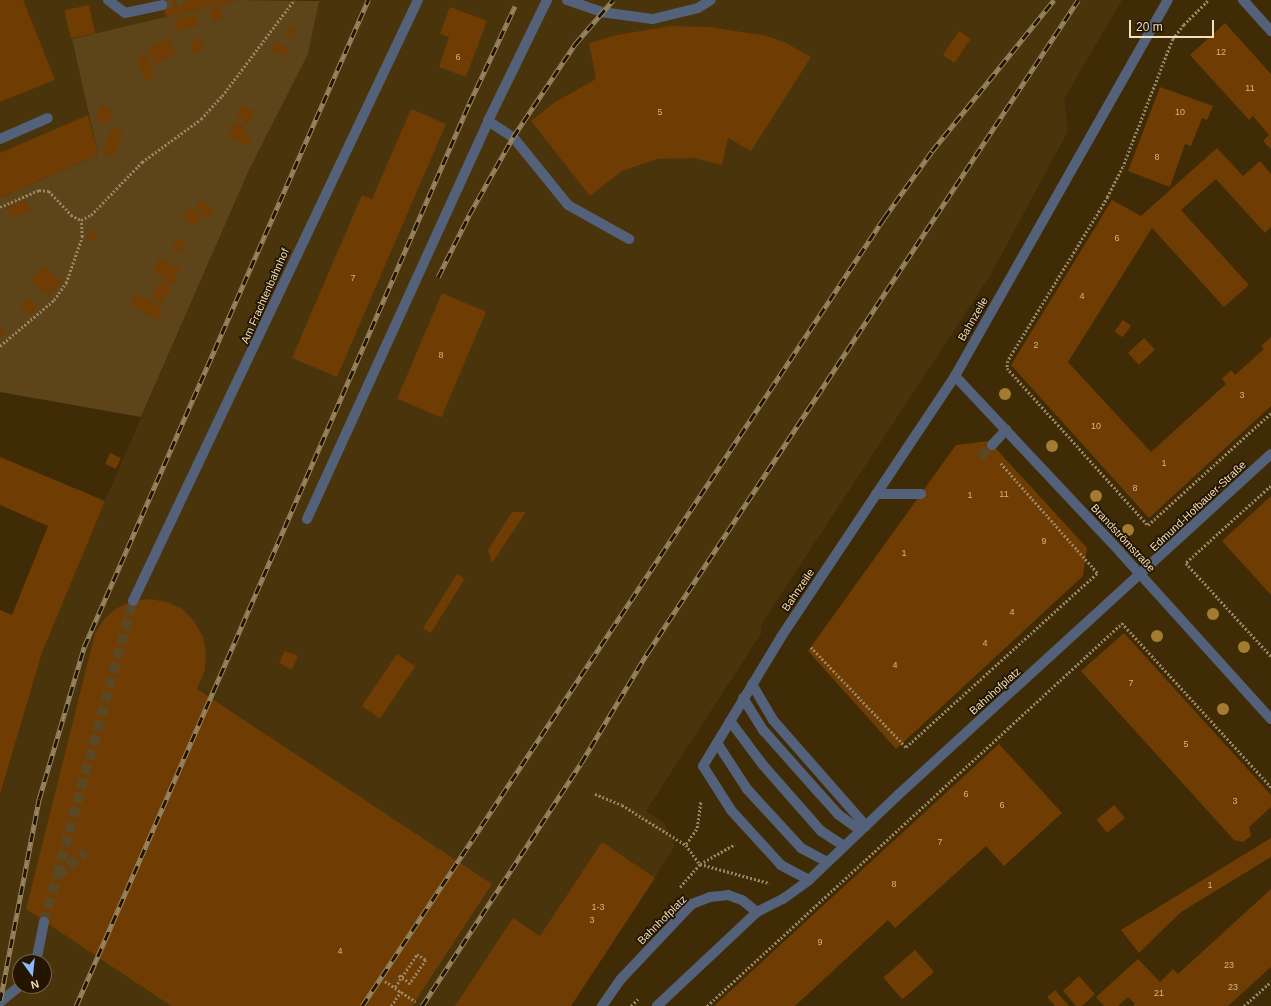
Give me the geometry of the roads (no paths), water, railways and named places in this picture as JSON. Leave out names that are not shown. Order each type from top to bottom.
[{"type":"street","points":[[108,0],[124,13],[162,5]]},
{"type":"street","name":"Am Frachtenbahnhof","points":[[133,601],[418,0]]},
{"type":"street","points":[[307,519],[488,121],[546,0]]},
{"type":"street","points":[[567,0],[601,12],[653,19],[698,8],[711,0]]},
{"type":"street","name":"Bahnzeile","points":[[752,684],[781,637],[954,376],[1168,0]]},
{"type":"street","points":[[1242,0],[1271,30]]},
{"type":"street","points":[[0,139],[48,118]]},
{"type":"street","points":[[488,121],[513,137],[568,205],[629,239]]},
{"type":"street","name":"Brandströmstraße","points":[[954,376],[1141,575],[1271,719]]},
{"type":"street","points":[[992,444],[1006,430]]},
{"type":"street","name":"Edmund-Hofbauer-Straße","points":[[1141,575],[1271,454]]},
{"type":"street","points":[[876,494],[921,494]]},
{"type":"street","name":"Bahnhofplatz","points":[[657,1006],[757,912],[783,899],[809,880],[863,828],[1141,575]]},
{"type":"street","points":[[809,880],[781,864],[731,810],[703,766],[752,684],[773,720],[863,828]]},
{"type":"street","points":[[744,698],[764,731],[839,815],[863,828]]},
{"type":"street","points":[[730,721],[763,765],[821,831],[844,846]]},
{"type":"street","points":[[717,743],[747,789],[801,848],[827,862]]},
{"type":"street","name":"Bahnhofplatz","points":[[602,1006],[621,979],[692,904],[710,897],[728,895],[742,900],[757,912]]},
{"type":"street","points":[[38,954],[44,922]]},
{"type":"street","points":[[0,1002],[12,992]]},
{"type":"tunnel","points":[[162,5],[182,0]]},
{"type":"tunnel","points":[[980,457],[992,445]]},
{"type":"tunnel","points":[[57,875],[133,601]]},
{"type":"tunnel","points":[[44,922],[57,875],[86,852]]},
{"type":"railway","points":[[0,1001],[39,799],[84,647],[368,0]]},
{"type":"railway","points":[[438,277],[469,215],[513,137],[575,44],[613,0]]},
{"type":"railway","points":[[362,1006],[884,218],[932,151],[1054,0]]},
{"type":"railway","points":[[422,1006],[581,763],[648,652],[1078,0]]},
{"type":"railway","points":[[76,1006],[469,104],[515,6]]}]
